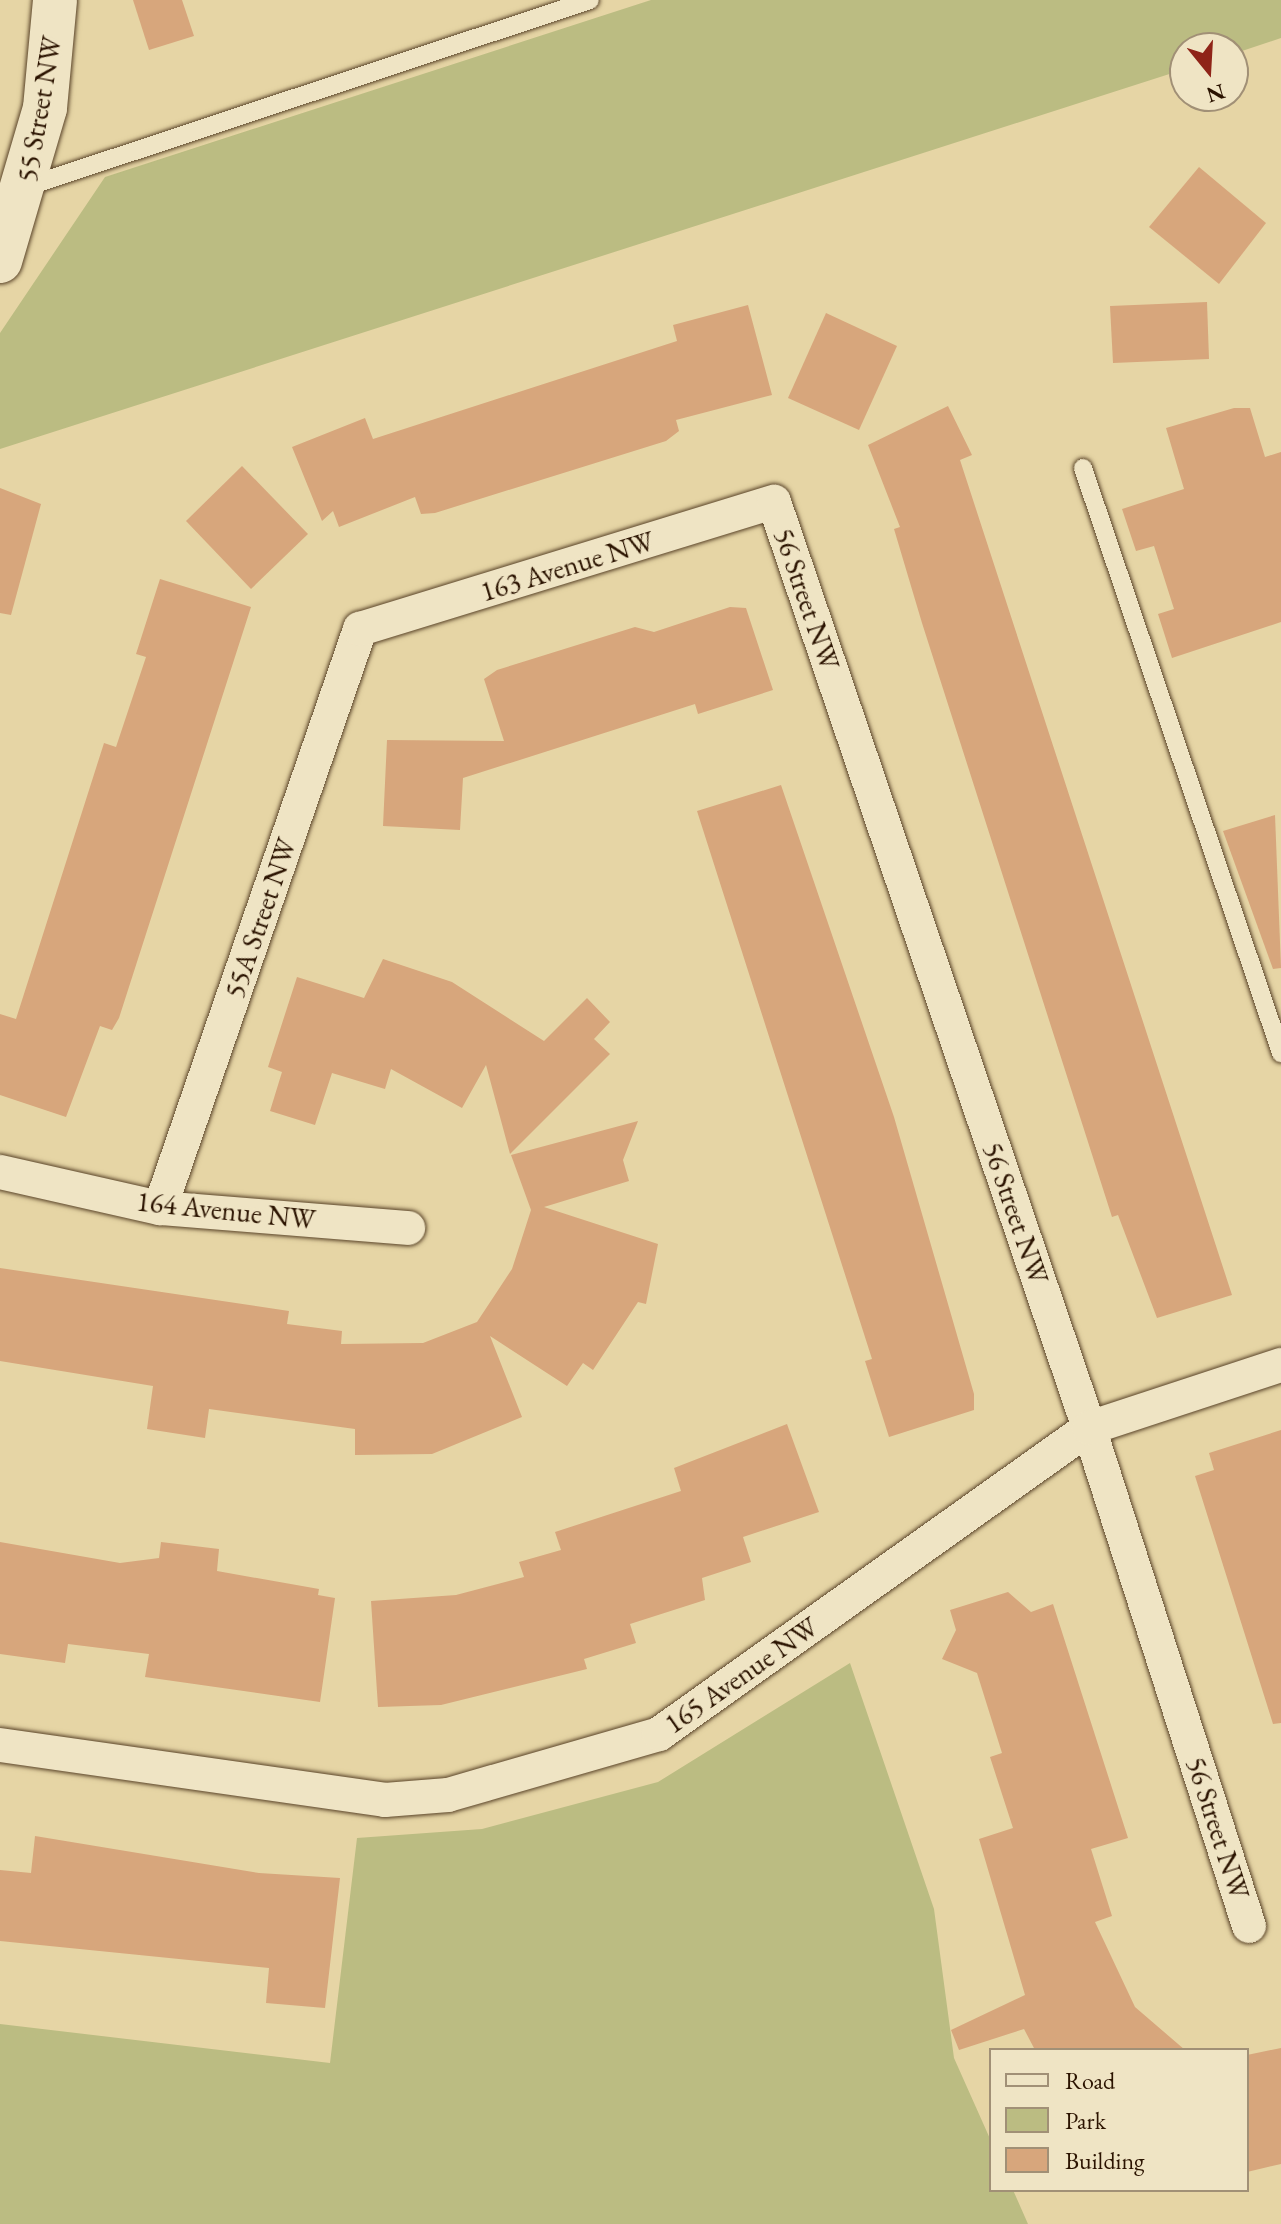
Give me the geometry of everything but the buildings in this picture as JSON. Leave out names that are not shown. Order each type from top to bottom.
[{"type":"street","name":"55 Street NW","points":[[0,261],[26,187],[45,108],[55,0]]},
{"type":"street","name":"163 Avenue NW","points":[[360,629],[774,502]]},
{"type":"street","name":"56 Street NW","points":[[774,502],[1089,1428],[1249,1926]]},
{"type":"street","name":"55A Street NW","points":[[160,1208],[360,629]]},
{"type":"street","name":"164 Avenue NW","points":[[0,1172],[160,1208],[408,1228]]},
{"type":"street","name":"165 Avenue NW","points":[[0,1745],[385,1800],[448,1795],[659,1734],[1089,1428],[1281,1365]]},
{"type":"lane","points":[[26,187],[590,0]]},
{"type":"lane","points":[[1083,468],[1281,1053]]},
{"type":"green space","points":[[651,0],[1281,0],[1281,38],[1249,49],[1249,32],[1169,32],[1169,74],[0,449],[0,333],[105,177]]},
{"type":"green space","points":[[850,1663],[934,1909],[954,2058],[989,2137],[989,2192],[1014,2192],[1028,2224],[0,2224],[0,2024],[330,2063],[357,1838],[482,1829],[658,1782]]}]
